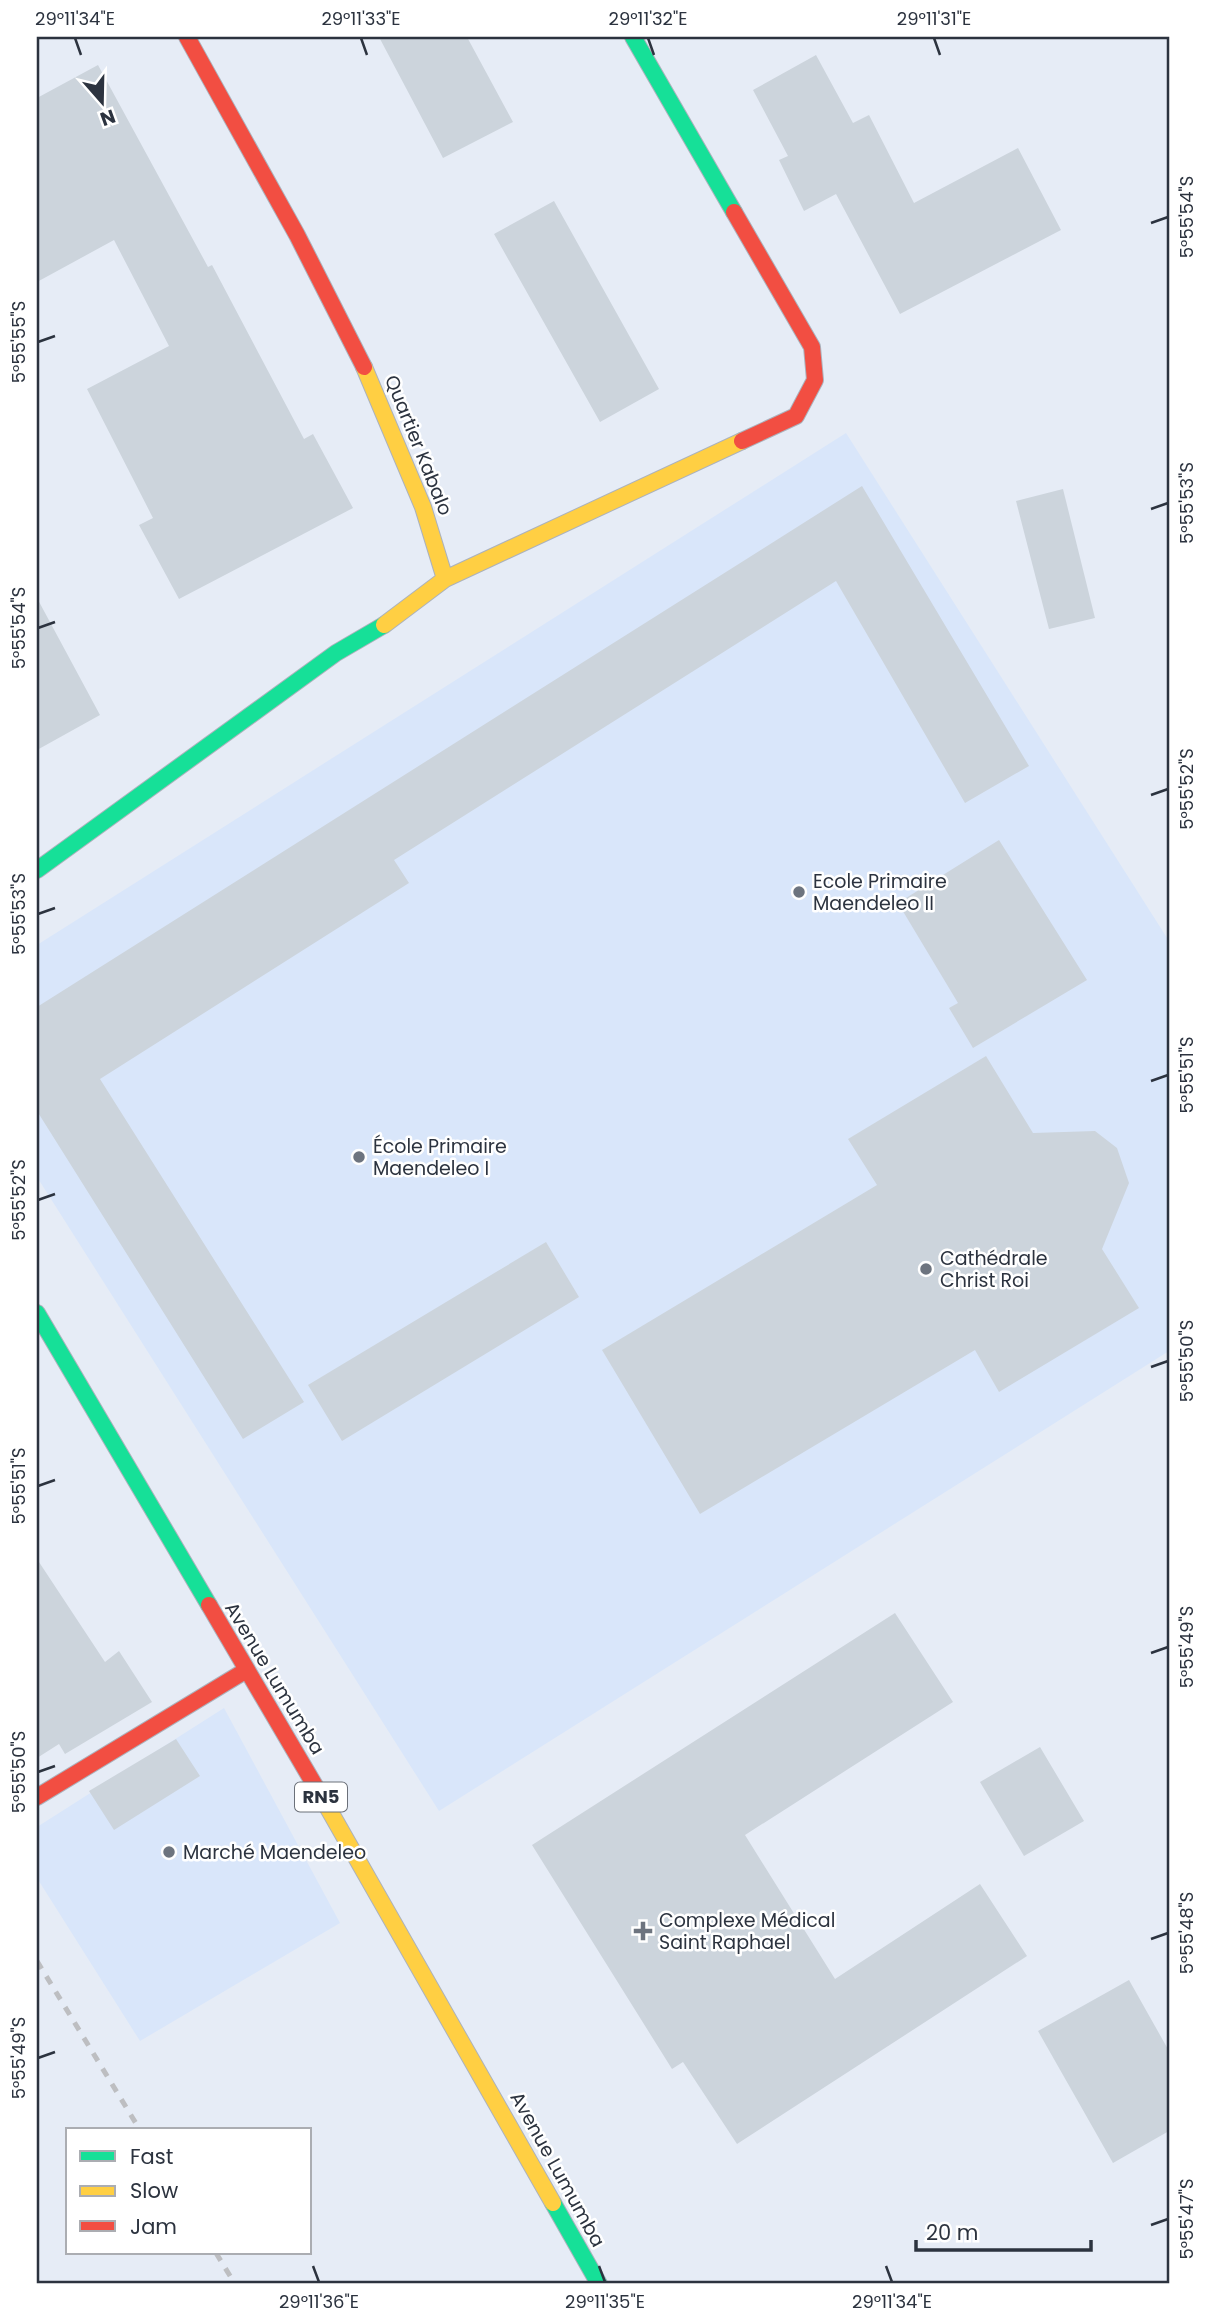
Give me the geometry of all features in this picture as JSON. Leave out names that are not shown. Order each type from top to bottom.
[{"type":"main road","name":"Quartier Kabalo","points":[[187,37],[346,328],[426,512],[445,579]]},
{"type":"main road","points":[[37,870],[336,653],[395,619],[445,579],[796,416],[815,380],[812,347],[633,37]]},
{"type":"main road","name":"Avenue Lumumba","points":[[37,1313],[245,1671],[392,1916],[599,2284]]},
{"type":"main road","points":[[37,1797],[245,1671]]},
{"type":"shaded area","points":[[846,433],[1169,941],[1169,1351],[439,1811],[37,1177],[37,945]]},
{"type":"shaded area","name":"Marché Maendeleo","points":[[224,1708],[340,1923],[140,2041],[37,1878],[37,1827]]},
{"type":"building","points":[[379,37],[467,37],[513,122],[443,158]]},
{"type":"building","points":[[816,55],[853,123],[869,115],[914,203],[1018,148],[1061,230],[900,314],[836,194],[804,211],[779,160],[788,156],[753,90]]},
{"type":"building","points":[[98,65],[208,267],[212,265],[304,439],[313,434],[353,508],[179,599],[139,525],[153,518],[87,389],[169,346],[114,240],[37,282],[37,98]]},
{"type":"building","points":[[554,201],[659,389],[600,422],[494,234]]},
{"type":"building","points":[[862,486],[1029,766],[965,803],[836,581],[394,860],[409,883],[100,1079],[304,1402],[243,1439],[37,1111],[37,1007]]},
{"type":"building","points":[[1063,489],[1095,618],[1049,629],[1016,501]]},
{"type":"building","points":[[37,598],[100,715],[37,750]]},
{"type":"building","points":[[999,840],[1087,980],[973,1048],[949,1008],[958,1003],[898,903]]},
{"type":"building","name":"Cathédrale Christ Roi","points":[[986,1056],[1033,1133],[1095,1131],[1117,1148],[1129,1183],[1102,1249],[1139,1308],[999,1392],[975,1350],[700,1514],[602,1350],[877,1185],[848,1139]]},
{"type":"building","points":[[546,1242],[579,1297],[342,1441],[308,1385]]},
{"type":"building","points":[[37,1559],[105,1662],[119,1651],[152,1702],[65,1754],[59,1744],[37,1758]]},
{"type":"building","points":[[895,1613],[953,1702],[745,1835],[835,1979],[980,1884],[1027,1956],[737,2144],[683,2062],[672,2069],[532,1845]]},
{"type":"building","points":[[176,1739],[200,1776],[114,1830],[89,1791]]},
{"type":"building","points":[[1040,1747],[1084,1821],[1024,1856],[980,1782]]},
{"type":"building","points":[[1129,1980],[1169,2051],[1169,2131],[1113,2163],[1038,2031]]},
{"type":"railway","points":[[37,1961],[139,2128]]},
{"type":"railway","points":[[217,2254],[235,2284]]},
{"type":"traffic: fast","points":[[633,37],[734,212]]},
{"type":"traffic: fast","points":[[37,870],[336,653],[384,625]]},
{"type":"traffic: fast","points":[[37,1313],[209,1605]]},
{"type":"traffic: fast","points":[[553,2203],[599,2284]]},
{"type":"traffic: slow","points":[[364,367],[423,507],[445,579],[384,625]]},
{"type":"traffic: slow","points":[[445,579],[742,441]]},
{"type":"traffic: slow","points":[[324,1801],[553,2203]]},
{"type":"traffic: jam","points":[[187,37],[297,235],[364,367]]},
{"type":"traffic: jam","points":[[734,212],[812,347],[815,380],[796,416],[742,441]]},
{"type":"traffic: jam","points":[[209,1605],[324,1801]]},
{"type":"traffic: jam","points":[[37,1797],[245,1671]]},
{"type":"place","name":"Ecole Primaire Maendeleo II","points":[[799,892]]},
{"type":"place","name":"École Primaire Maendeleo I","points":[[359,1157]]},
{"type":"place","name":"Cathédrale Christ Roi","points":[[926,1269]]},
{"type":"place","name":"Marché Maendeleo","points":[[169,1852]]},
{"type":"place","name":"Complexe Médical Saint Raphael","points":[[643,1931]]}]
